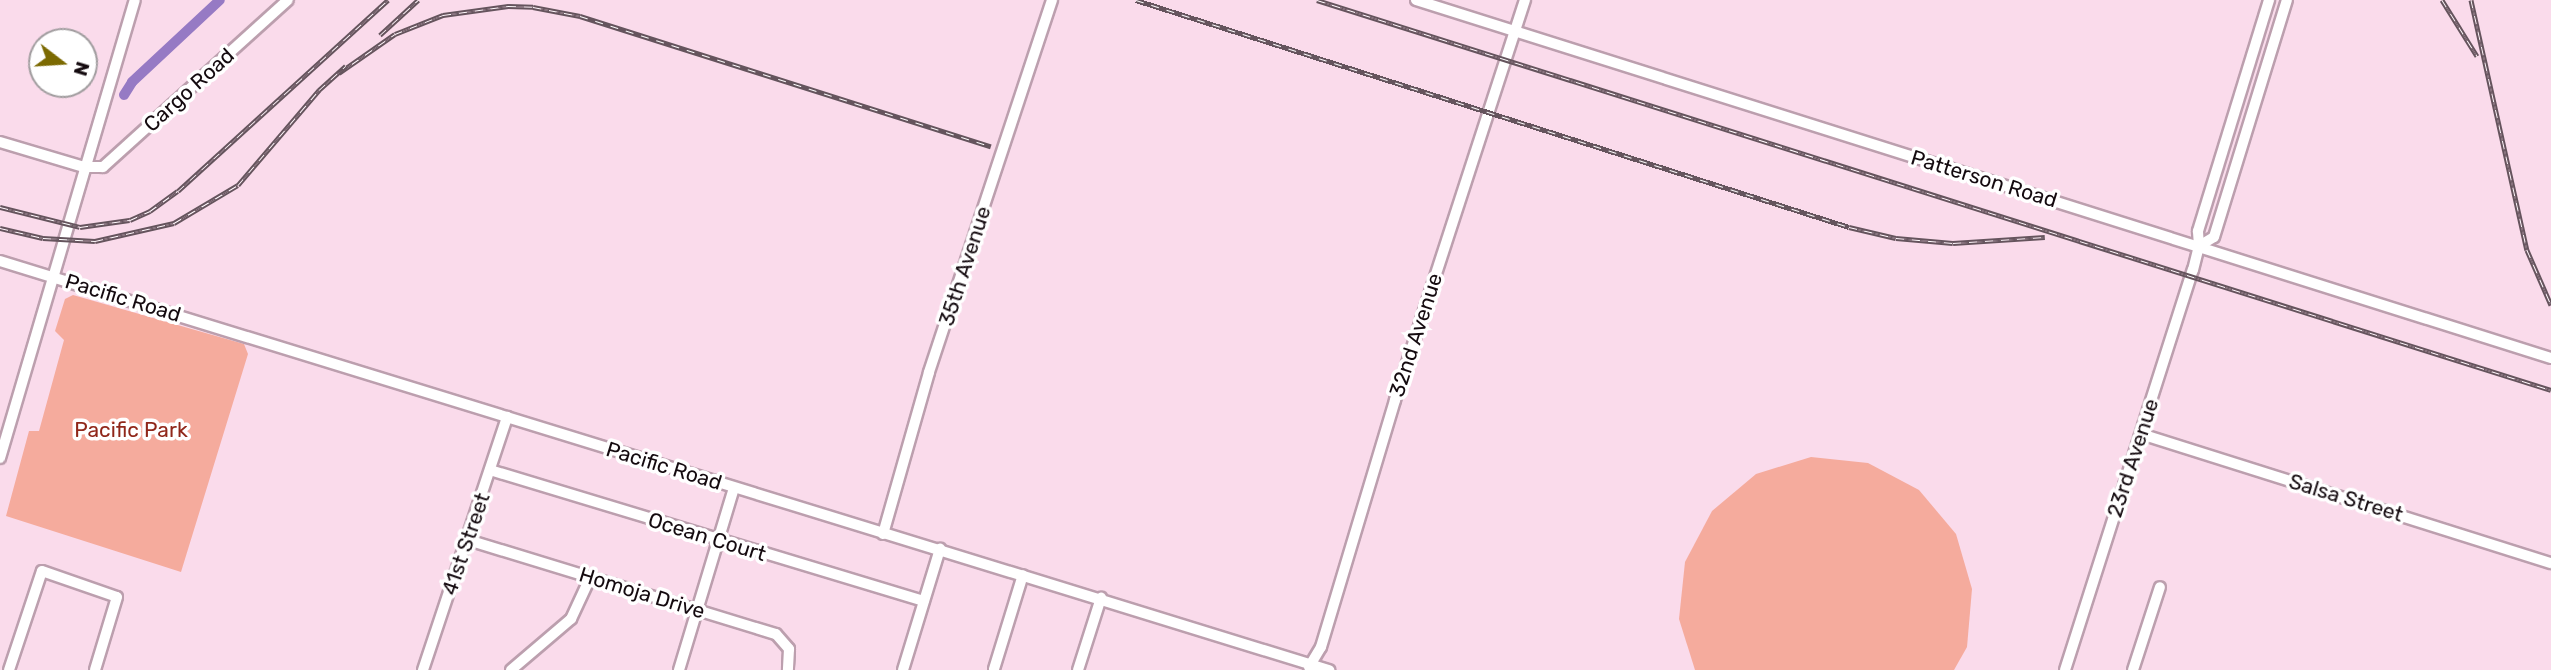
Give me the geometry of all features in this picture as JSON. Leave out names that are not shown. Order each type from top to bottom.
[{"type":"street","points":[[0,458],[135,0]]},
{"type":"street","name":"Cargo Road","points":[[85,167],[109,163],[288,0]]},
{"type":"street","name":"35th Avenue","points":[[883,534],[929,372],[1052,0]]},
{"type":"street","name":"Patterson Road","points":[[1416,0],[2551,358]]},
{"type":"street","name":"32nd Avenue","points":[[1309,667],[1321,647],[1525,0]]},
{"type":"street","name":"23rd Avenue","points":[[2065,670],[2199,246],[2198,231],[2269,0]]},
{"type":"street","name":"23rd Avenue","points":[[2199,246],[2214,237],[2287,0]]},
{"type":"street","points":[[0,142],[85,167]]},
{"type":"street","name":"Pacific Road","points":[[0,261],[883,534],[1101,598],[1309,667],[1329,670]]},
{"type":"street","name":"41st Street","points":[[423,670],[507,417]]},
{"type":"street","name":"Salsa Street","points":[[2141,434],[2551,563]]},
{"type":"street","name":"Ocean Court","points":[[491,470],[718,541],[924,601]]},
{"type":"street","points":[[679,670],[734,488]]},
{"type":"street","name":"Homoja Drive","points":[[468,540],[782,638],[789,649],[788,670]]},
{"type":"street","points":[[903,670],[940,550]]},
{"type":"street","points":[[9,670],[42,571],[117,597],[94,670]]},
{"type":"street","points":[[994,668],[1023,575]]},
{"type":"street","points":[[511,670],[571,619],[590,578]]},
{"type":"street","points":[[2133,670],[2160,587]]},
{"type":"street","points":[[1078,670],[1101,598]]},
{"type":"green space","name":"Pacific Park","points":[[73,295],[244,344],[248,354],[181,572],[6,516],[29,431],[39,431],[64,340],[55,331],[65,299]]},
{"type":"green space","points":[[1811,457],[1868,463],[1919,490],[1956,534],[1972,589],[1967,647],[1954,670],[1695,670],[1679,619],[1685,562],[1712,511],[1756,474]]},
{"type":"waterway","points":[[124,95],[132,82],[220,0]]},
{"type":"railway","points":[[0,207],[80,227],[130,220],[150,211],[178,191],[388,0]]},
{"type":"railway","points":[[380,35],[418,0]]},
{"type":"railway","points":[[1136,0],[1849,227],[1896,238],[1953,243],[2045,237]]},
{"type":"railway","points":[[1317,0],[2551,390]]},
{"type":"railway","points":[[2442,0],[2477,56]]},
{"type":"railway","points":[[2471,0],[2527,250],[2551,305]]},
{"type":"railway","points":[[339,73],[395,34],[443,15],[508,6],[533,7],[580,16],[991,146]]},
{"type":"railway","points":[[0,228],[43,238],[95,241],[174,223],[238,185],[319,90],[346,66]]}]
